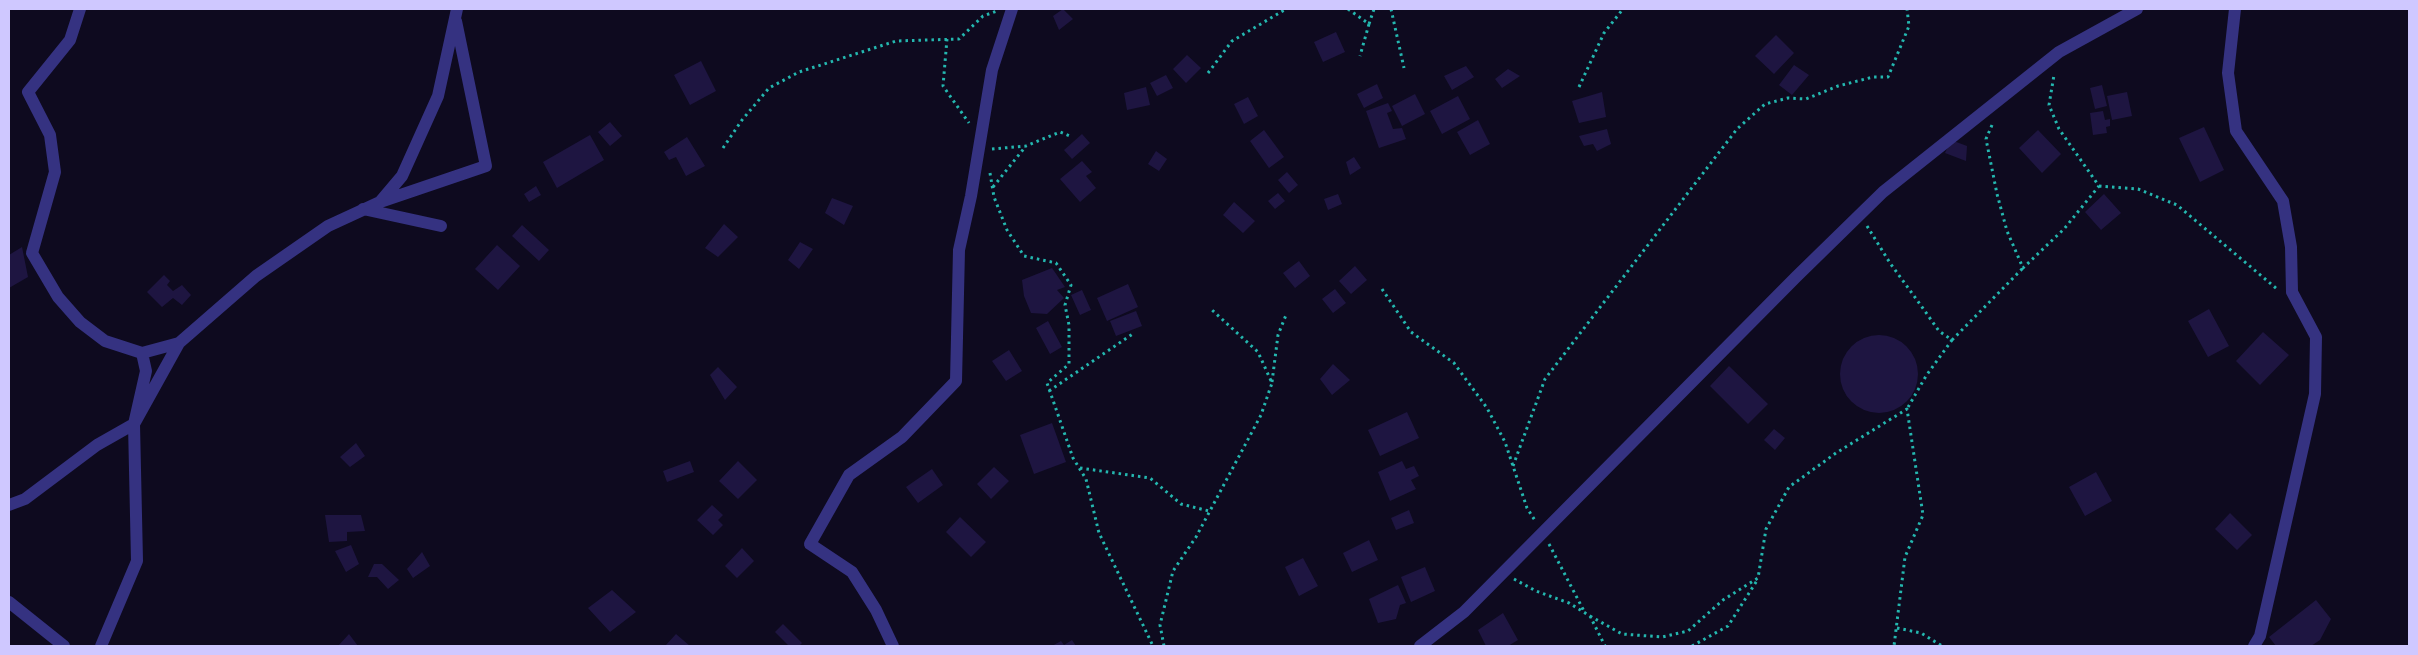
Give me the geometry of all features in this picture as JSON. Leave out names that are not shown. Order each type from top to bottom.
[{"type":"street","points":[[80,9],[70,40],[28,92],[50,135],[55,172],[32,253],[58,297],[80,322],[104,341],[142,353],[180,343]]},
{"type":"street","points":[[893,646],[876,610],[852,572],[810,544],[849,475],[902,437],[956,381],[959,250],[992,70],[1012,9]]},
{"type":"street","points":[[1420,646],[1464,612],[1872,203],[1942,144],[2058,52],[2137,9]]},
{"type":"street","points":[[2235,9],[2228,73],[2236,131],[2283,201],[2291,247],[2292,292],[2316,337],[2315,394],[2260,636],[2254,646]]},
{"type":"street","points":[[380,202],[402,176],[438,96],[456,13]]},
{"type":"street","points":[[9,505],[25,499],[97,445],[134,424],[180,343],[256,276],[328,226],[363,209],[486,166],[456,13]]},
{"type":"street","points":[[363,209],[441,226]]},
{"type":"street","points":[[101,646],[137,561],[134,424],[146,371],[142,353]]},
{"type":"street","points":[[9,602],[64,646]]},
{"type":"path","points":[[723,148],[742,120],[769,88],[799,72],[896,41],[959,39],[983,16],[1002,9]]},
{"type":"path","points":[[1208,73],[1232,41],[1286,9]]},
{"type":"path","points":[[1348,9],[1369,24]]},
{"type":"path","points":[[1360,56],[1374,9]]},
{"type":"path","points":[[1391,9],[1404,68]]},
{"type":"path","points":[[1578,87],[1604,33],[1623,9]]},
{"type":"path","points":[[1513,466],[1545,379],[1737,129],[1765,104],[1788,98],[1806,99],[1838,86],[1873,77],[1888,77],[1908,26],[1907,9]]},
{"type":"path","points":[[947,40],[943,86],[958,110],[991,149],[990,156]]},
{"type":"path","points":[[2058,52],[2049,105],[2059,129],[2099,186]]},
{"type":"path","points":[[1993,122],[1986,139],[1997,194],[2007,231],[2023,268]]},
{"type":"path","points":[[991,149],[1026,146],[1060,132],[1072,137]]},
{"type":"path","points":[[993,187],[1026,146]]},
{"type":"path","points":[[989,164],[993,187],[1007,230],[1024,256],[1056,262],[1072,285],[1065,305],[1069,325],[1069,364],[1047,383],[1073,458],[1086,479],[1099,533],[1153,646]]},
{"type":"path","points":[[1692,646],[1728,626],[1758,578],[1766,529],[1789,487],[1836,453],[1907,409],[1952,340],[2064,229],[2099,186]]},
{"type":"path","points":[[2099,186],[2138,189],[2177,205],[2280,291]]},
{"type":"path","points":[[1872,203],[1867,225],[1890,263],[1922,308],[1940,331],[1952,340]]},
{"type":"path","points":[[1382,289],[1411,332],[1454,363],[1487,408],[1505,442],[1527,508],[1543,532],[1585,613]]},
{"type":"path","points":[[1212,310],[1258,352],[1272,382]]},
{"type":"path","points":[[1164,646],[1160,625],[1173,571],[1196,537],[1261,415],[1272,382],[1278,335],[1286,315]]},
{"type":"path","points":[[1049,391],[1134,333]]},
{"type":"path","points":[[1894,646],[1904,556],[1923,516],[1907,409]]},
{"type":"path","points":[[1080,468],[1150,478],[1181,504],[1209,511]]},
{"type":"path","points":[[1503,573],[1536,590],[1569,603],[1622,634],[1662,637],[1688,631],[1723,600],[1758,578]]},
{"type":"path","points":[[1590,616],[1605,646]]},
{"type":"path","points":[[1897,628],[1921,633],[1942,646]]},
{"type":"building","points":[[1063,9],[1073,19],[1059,30],[1053,16]]},
{"type":"building","points":[[1336,32],[1345,52],[1323,62],[1314,42]]},
{"type":"building","points":[[1776,35],[1794,53],[1774,74],[1755,56]]},
{"type":"building","points":[[1187,55],[1201,68],[1186,83],[1173,69]]},
{"type":"building","points":[[701,61],[716,91],[690,105],[674,75]]},
{"type":"building","points":[[1794,65],[1809,75],[1792,95],[1779,85]]},
{"type":"building","points":[[1466,66],[1474,77],[1452,90],[1444,76]]},
{"type":"building","points":[[1508,69],[1520,76],[1502,88],[1495,79]]},
{"type":"building","points":[[1166,75],[1173,88],[1157,96],[1150,83]]},
{"type":"building","points":[[1377,84],[1383,98],[1364,108],[1357,94]]},
{"type":"building","points":[[2102,85],[2107,106],[2095,109],[2090,88]]},
{"type":"building","points":[[1146,87],[1150,105],[1127,110],[1124,93]]},
{"type":"building","points":[[1602,92],[1606,117],[1579,123],[1572,101]]},
{"type":"building","points":[[2127,92],[2132,116],[2112,120],[2107,96]]},
{"type":"building","points":[[1415,94],[1425,114],[1402,126],[1392,106]]},
{"type":"building","points":[[1458,96],[1470,119],[1442,134],[1430,111]]},
{"type":"building","points":[[1248,97],[1258,116],[1244,124],[1234,104]]},
{"type":"building","points":[[1388,103],[1392,111],[1387,113],[1393,129],[1402,128],[1406,139],[1379,148],[1366,111]]},
{"type":"building","points":[[2103,111],[2105,120],[2110,119],[2110,126],[2106,127],[2107,133],[2093,135],[2090,113]]},
{"type":"building","points":[[1478,120],[1490,144],[1470,155],[1457,132]]},
{"type":"building","points":[[610,122],[622,136],[610,146],[598,132]]},
{"type":"building","points":[[2204,127],[2224,170],[2200,182],[2179,138]]},
{"type":"building","points":[[1607,129],[1611,144],[1597,151],[1593,144],[1584,146],[1579,136]]},
{"type":"building","points":[[1264,130],[1284,157],[1269,168],[1250,141]]},
{"type":"building","points":[[2038,130],[2061,154],[2042,173],[2019,148]]},
{"type":"building","points":[[1082,134],[1090,143],[1072,159],[1064,150]]},
{"type":"building","points":[[590,135],[604,160],[557,188],[543,162]]},
{"type":"building","points":[[687,137],[705,166],[686,176],[676,157],[669,160],[664,152]]},
{"type":"building","points":[[1951,140],[1967,146],[1966,161],[1945,153]]},
{"type":"building","points":[[1156,151],[1167,159],[1159,171],[1148,164]]},
{"type":"building","points":[[1354,157],[1361,168],[1350,175],[1346,162]]},
{"type":"building","points":[[1082,161],[1092,172],[1086,176],[1096,188],[1080,202],[1060,179]]},
{"type":"building","points":[[1287,172],[1298,185],[1289,193],[1278,180]]},
{"type":"building","points":[[536,186],[541,195],[529,202],[524,194]]},
{"type":"building","points":[[1278,193],[1285,201],[1275,209],[1268,201]]},
{"type":"building","points":[[1338,194],[1342,204],[1328,210],[1324,199]]},
{"type":"building","points":[[2104,194],[2121,213],[2101,230],[2085,212]]},
{"type":"building","points":[[832,198],[853,206],[844,225],[825,213]]},
{"type":"building","points":[[1234,202],[1255,221],[1243,233],[1223,215]]},
{"type":"building","points":[[724,224],[738,237],[718,257],[705,248]]},
{"type":"building","points":[[522,225],[549,250],[539,261],[512,236]]},
{"type":"building","points":[[800,242],[813,249],[799,269],[788,260]]},
{"type":"building","points":[[497,245],[520,266],[498,290],[475,269]]},
{"type":"building","points":[[22,247],[28,277],[9,288],[9,255]]},
{"type":"building","points":[[1299,261],[1310,276],[1295,288],[1283,273]]},
{"type":"building","points":[[1355,266],[1367,280],[1351,294],[1339,281]]},
{"type":"building","points":[[1052,268],[1065,287],[1057,290],[1064,298],[1047,314],[1031,313],[1024,296],[1022,280]]},
{"type":"building","points":[[164,275],[170,281],[167,285],[173,291],[182,285],[191,295],[182,305],[173,298],[162,307],[147,292]]},
{"type":"building","points":[[1128,284],[1138,307],[1107,321],[1097,298]]},
{"type":"building","points":[[1335,289],[1346,303],[1333,313],[1322,299]]},
{"type":"building","points":[[1082,290],[1091,310],[1080,315],[1071,295]]},
{"type":"building","points":[[2209,309],[2229,346],[2208,357],[2188,321]]},
{"type":"building","points":[[1136,311],[1142,326],[1116,336],[1110,321]]},
{"type":"building","points":[[1048,321],[1062,347],[1050,354],[1036,328]]},
{"type":"building","points":[[2263,332],[2289,355],[2260,385],[2236,361]]},
{"type":"building","points":[[1871,335],[1887,335],[1901,341],[1912,352],[1918,366],[1918,382],[1912,396],[1901,407],[1887,413],[1871,413],[1857,407],[1846,396],[1840,382],[1840,366],[1846,352],[1857,341]]},
{"type":"building","points":[[1009,350],[1022,371],[1006,381],[992,361]]},
{"type":"building","points":[[1333,364],[1350,380],[1332,395],[1320,379]]},
{"type":"building","points":[[1729,366],[1768,404],[1748,424],[1710,386]]},
{"type":"building","points":[[718,367],[737,387],[725,400],[710,375]]},
{"type":"building","points":[[1407,412],[1419,438],[1380,456],[1368,430]]},
{"type":"building","points":[[1052,423],[1066,462],[1034,474],[1020,435]]},
{"type":"building","points":[[1774,429],[1785,438],[1775,450],[1764,440]]},
{"type":"building","points":[[356,443],[365,456],[350,467],[340,457]]},
{"type":"building","points":[[690,461],[694,472],[667,482],[663,471]]},
{"type":"building","points":[[738,461],[757,480],[738,499],[719,481]]},
{"type":"building","points":[[1402,461],[1406,469],[1414,466],[1419,476],[1411,480],[1416,489],[1390,501],[1378,472]]},
{"type":"building","points":[[994,467],[1009,481],[991,499],[977,484]]},
{"type":"building","points":[[932,469],[943,485],[918,503],[906,487]]},
{"type":"building","points":[[2096,472],[2112,501],[2085,516],[2069,487]]},
{"type":"building","points":[[712,505],[723,515],[718,520],[723,525],[713,535],[697,520]]},
{"type":"building","points":[[1409,510],[1414,523],[1396,530],[1391,518]]},
{"type":"building","points":[[2230,513],[2252,535],[2237,550],[2215,529]]},
{"type":"building","points":[[325,515],[361,515],[365,531],[347,532],[347,541],[329,542]]},
{"type":"building","points":[[960,517],[986,542],[971,557],[946,532]]},
{"type":"building","points":[[1369,540],[1378,560],[1352,572],[1343,553]]},
{"type":"building","points":[[351,545],[359,564],[346,572],[335,551]]},
{"type":"building","points":[[742,548],[754,561],[737,578],[725,566]]},
{"type":"building","points":[[422,552],[430,566],[413,578],[407,569]]},
{"type":"building","points":[[1303,558],[1318,586],[1299,596],[1285,567]]},
{"type":"building","points":[[374,564],[382,564],[399,580],[388,589],[377,577],[368,577]]},
{"type":"building","points":[[1425,567],[1435,591],[1411,602],[1401,577]]},
{"type":"building","points":[[1398,585],[1406,603],[1400,605],[1396,619],[1378,623],[1369,599]]},
{"type":"building","points":[[612,590],[636,612],[610,632],[588,608]]},
{"type":"building","points":[[2316,600],[2331,619],[2320,640],[2311,646],[2276,646],[2269,637]]},
{"type":"building","points":[[1503,613],[1518,640],[1508,646],[1486,646],[1478,630]]},
{"type":"building","points":[[783,624],[802,643],[799,646],[789,646],[775,632]]},
{"type":"building","points":[[349,634],[358,646],[338,646]]},
{"type":"building","points":[[676,634],[690,646],[665,646]]},
{"type":"building","points":[[1072,640],[1076,646],[1052,646],[1061,641],[1064,645]]}]
